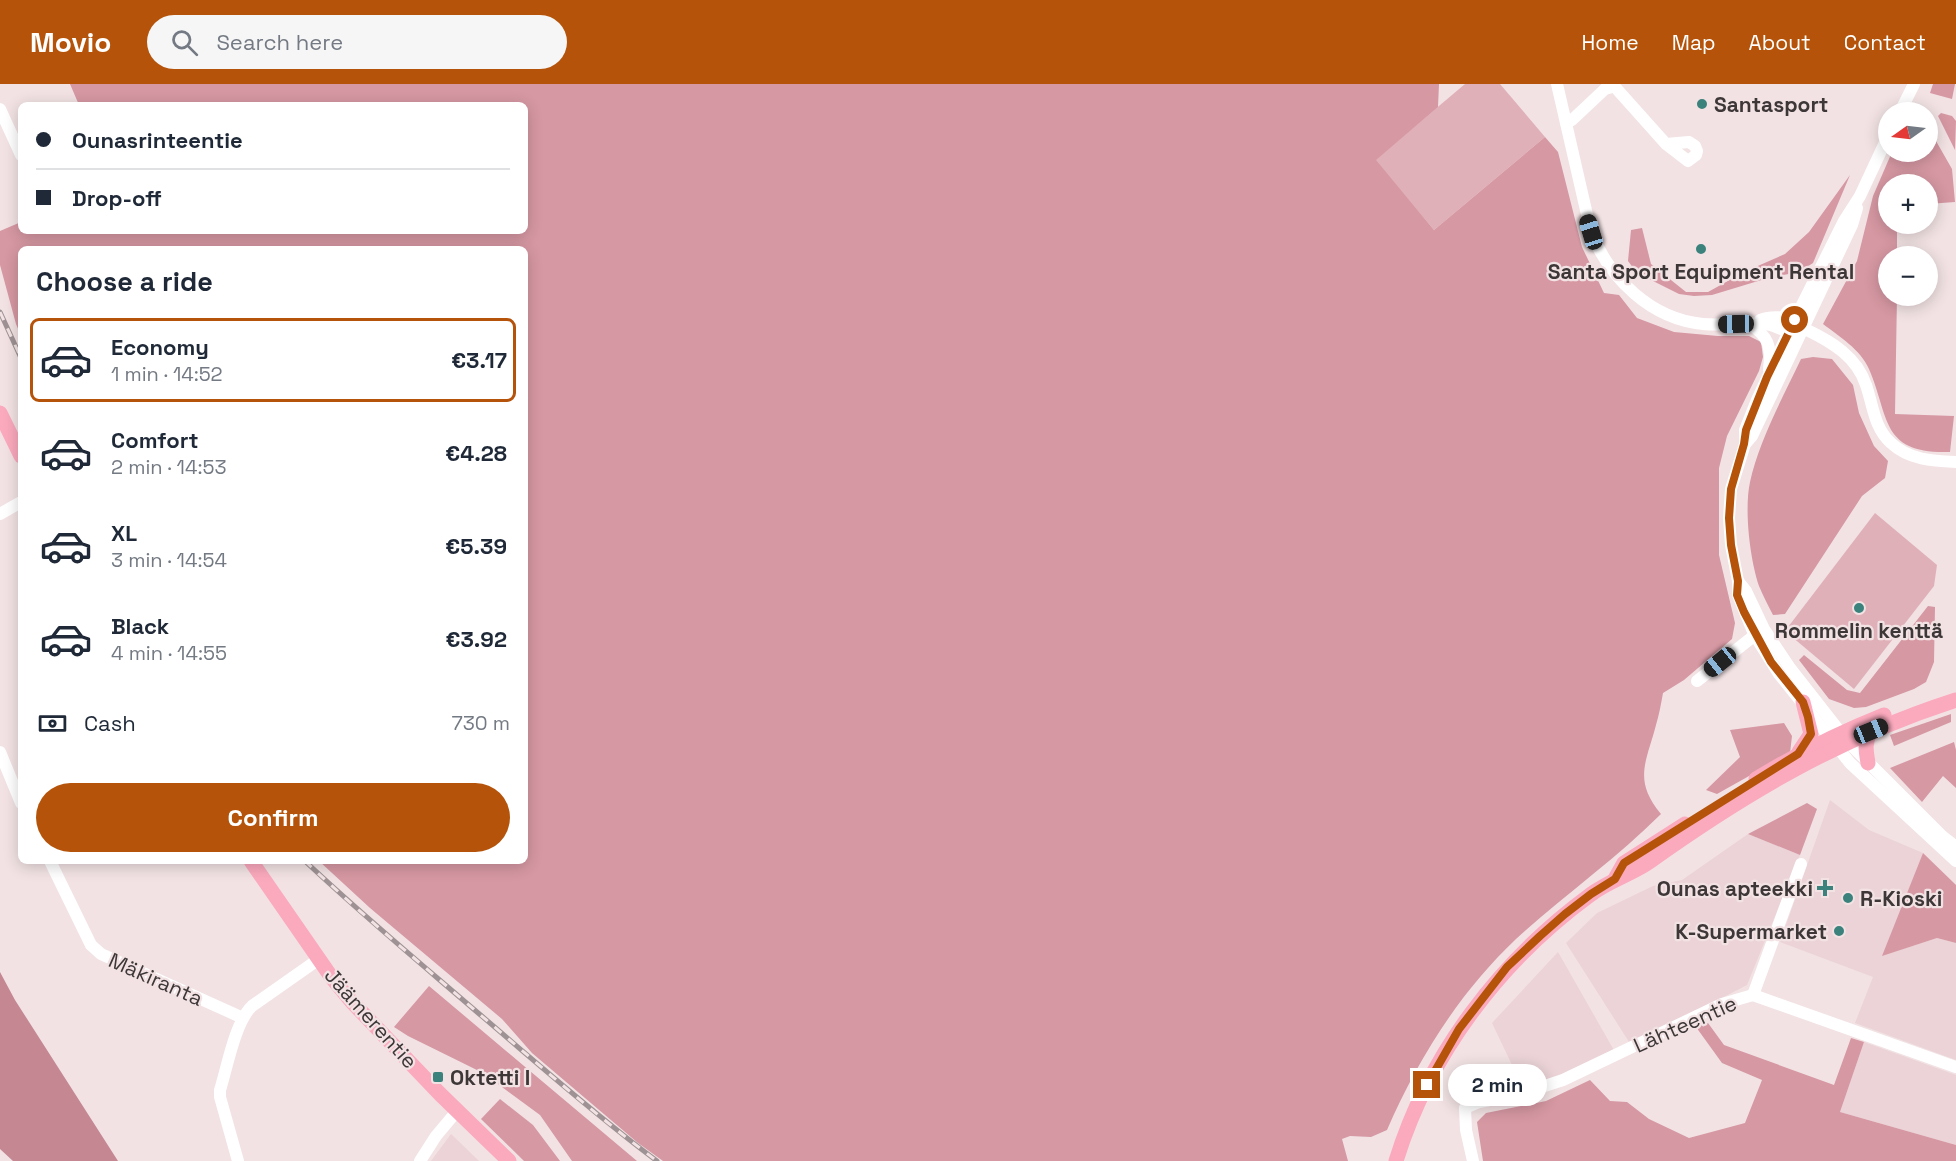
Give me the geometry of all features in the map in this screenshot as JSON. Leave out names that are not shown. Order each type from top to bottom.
[{"type":"main road","points":[[0,413],[18,450]]},
{"type":"main road","points":[[1396,1161],[1427,1085],[1459,1029],[1507,967],[1540,936],[1591,894],[1615,879],[1643,866],[1748,795],[1839,740],[1910,705],[1956,690]]},
{"type":"main road","points":[[1615,879],[1624,863],[1798,754],[1871,731],[1920,711],[1956,700]]},
{"type":"main road","points":[[1798,754],[1811,734],[1803,702]]},
{"type":"main road","points":[[1868,764],[1866,747],[1871,731]]},
{"type":"main road","name":"Jäämerentie","points":[[253,864],[352,1002],[457,1111],[509,1161]]},
{"type":"street","points":[[1557,84],[1591,232],[1615,274],[1638,297],[1678,318],[1703,324],[1750,324],[1766,318],[1778,317],[1829,341],[1854,362],[1866,386],[1874,417],[1881,432],[1890,443],[1911,456],[1956,462]]},
{"type":"street","points":[[1905,102],[1914,84]]},
{"type":"street","points":[[1566,123],[1612,85],[1666,144]]},
{"type":"street","points":[[0,109],[18,148]]},
{"type":"street","points":[[1744,444],[1752,436],[1796,327],[1844,221],[1860,196],[1878,157]]},
{"type":"street","points":[[1750,324],[1765,336],[1768,342],[1770,363],[1767,377]]},
{"type":"street","points":[[1796,327],[1767,377],[1746,430],[1731,489],[1729,518],[1731,545],[1738,581],[1746,591],[1759,631],[1779,674],[1839,740],[1868,764],[1956,847]]},
{"type":"street","points":[[0,514],[18,504]]},
{"type":"street","points":[[1697,681],[1759,631]]},
{"type":"street","points":[[1759,631],[1790,668],[1839,740],[1850,763],[1956,861]]},
{"type":"street","points":[[0,752],[18,796]]},
{"type":"street","name":"Mäkiranta","points":[[51,864],[91,945],[101,954],[243,1018]]},
{"type":"street","points":[[1753,995],[1801,864]]},
{"type":"street","points":[[238,1161],[220,1090],[243,1018],[252,1006],[319,959]]},
{"type":"street","name":"Lähteentie","points":[[1473,1161],[1466,1130],[1465,1108],[1479,1102],[1517,1095],[1563,1080],[1724,1003],[1753,995],[1956,1067]]},
{"type":"street","points":[[420,1161],[436,1136],[457,1111]]},
{"type":"shaded area","points":[[70,84],[1439,84],[1438,107],[1376,160],[1434,230],[1545,137],[1558,152],[1582,247],[1604,293],[1619,295],[1637,318],[1674,332],[1749,336],[1761,342],[1763,357],[1759,371],[1727,436],[1719,468],[1719,555],[1735,623],[1732,639],[1684,680],[1663,693],[1644,771],[1647,791],[1661,814],[1534,923],[1495,960],[1458,1004],[1426,1053],[1387,1130],[1371,1137],[1350,1136],[1342,1139],[1348,1161],[663,1161],[638,1143],[532,1053],[502,1019],[370,908],[322,864],[528,864],[528,246],[18,246],[18,329],[0,265],[0,231],[18,223],[18,234],[528,234],[528,102],[78,102]]},
{"type":"shaded area","points":[[1465,84],[1500,84],[1545,137],[1434,230],[1375,160]]},
{"type":"shaded area","points":[[1933,84],[1955,84],[1952,99],[1930,93]]},
{"type":"shaded area","points":[[1941,113],[1952,116],[1956,121],[1955,150],[1938,116]]},
{"type":"shaded area","points":[[1938,144],[1952,169],[1955,202],[1938,203],[1938,174],[1882,174],[1888,162],[1938,162]]},
{"type":"shaded area","points":[[1850,175],[1813,263],[1799,272],[1768,278],[1712,295],[1694,296],[1679,294],[1637,273],[1628,261],[1631,230],[1642,228],[1651,264],[1686,292],[1708,292],[1744,272],[1785,254],[1809,232]]},
{"type":"shaded area","points":[[1878,184],[1878,234],[1897,234],[1897,246],[1878,246],[1878,306],[1897,306],[1895,414],[1954,416],[1950,452],[1927,451],[1911,447],[1899,440],[1885,417],[1865,362],[1849,344],[1823,324],[1857,261]]},
{"type":"shaded area","points":[[1813,357],[1832,359],[1853,385],[1859,413],[1874,446],[1888,461],[1885,478],[1862,496],[1785,614],[1773,615],[1759,586],[1753,562],[1749,534],[1748,493],[1765,435],[1779,404],[1801,359]]},
{"type":"shaded area","name":"Rommelin kenttä","points":[[1875,513],[1937,565],[1934,586],[1854,689],[1785,631]]},
{"type":"shaded area","points":[[1928,606],[1935,607],[1934,662],[1926,682],[1914,689],[1866,707],[1854,708],[1829,699],[1799,660],[1804,655],[1847,690],[1860,693]]},
{"type":"shaded area","points":[[1951,714],[1951,722],[1894,746],[1890,735]]},
{"type":"shaded area","points":[[1784,723],[1792,736],[1790,753],[1717,794],[1706,790],[1740,757],[1730,730]]},
{"type":"shaded area","points":[[1954,742],[1956,788],[1943,776],[1922,802],[1890,768]]},
{"type":"shaded area","points":[[1830,800],[1869,830],[1923,853],[1883,955],[1937,938],[1956,943],[1956,1060],[1855,1023],[1873,977],[1780,942]]},
{"type":"shaded area","points":[[1807,803],[1817,809],[1800,855],[1748,834]]},
{"type":"shaded area","points":[[1748,834],[1800,855],[1747,985],[1631,1045],[1566,943],[1597,913],[1653,886],[1682,880]]},
{"type":"shaded area","points":[[1923,853],[1956,885],[1956,943],[1937,938],[1882,956]]},
{"type":"shaded area","points":[[1558,952],[1615,1052],[1551,1079],[1522,1086],[1492,1023]]},
{"type":"shaded area","points":[[0,972],[15,1000],[118,1161],[13,1161],[0,1149]]},
{"type":"shaded area","points":[[429,986],[637,1161],[572,1161],[540,1115],[483,1073],[394,1027]]},
{"type":"shaded area","points":[[1708,1023],[1724,1045],[1834,1085],[1851,1038],[1864,1042],[1840,1112],[1956,1145],[1956,1161],[1483,1161],[1477,1122],[1486,1113],[1546,1101],[1590,1080],[1610,1101],[1627,1102],[1649,1119],[1689,1138],[1745,1123],[1762,1080],[1722,1063],[1696,1027]]},
{"type":"shaded area","points":[[1864,1042],[1956,1075],[1956,1145],[1840,1112]]},
{"type":"shaded area","points":[[500,1099],[533,1125],[560,1161],[524,1161],[481,1119]]},
{"type":"shaded area","points":[[451,1134],[479,1161],[431,1161]]},
{"type":"railway","points":[[0,312],[18,351]]},
{"type":"railway","points":[[308,864],[543,1069],[657,1161]]},
{"type":"place","name":"Santasport","points":[[1702,104]]},
{"type":"place","name":"Santa Sport Equipment Rental","points":[[1701,249]]},
{"type":"place","name":"Rommelin kenttä","points":[[1859,608]]},
{"type":"place","name":"Ounas apteekki","points":[[1825,888]]},
{"type":"place","name":"R-Kioski","points":[[1848,898]]},
{"type":"place","name":"K-Supermarket","points":[[1839,931]]},
{"type":"place","name":"Oktetti I","points":[[438,1077]]},
{"type":"route","points":[[1427,1085],[1459,1029],[1507,967],[1540,936],[1591,894],[1615,879],[1624,863],[1798,754],[1809,739],[1811,734],[1803,702],[1779,674],[1763,649],[1737,595],[1738,581],[1731,545],[1729,518],[1731,489],[1746,430],[1757,399],[1795,320]]}]
